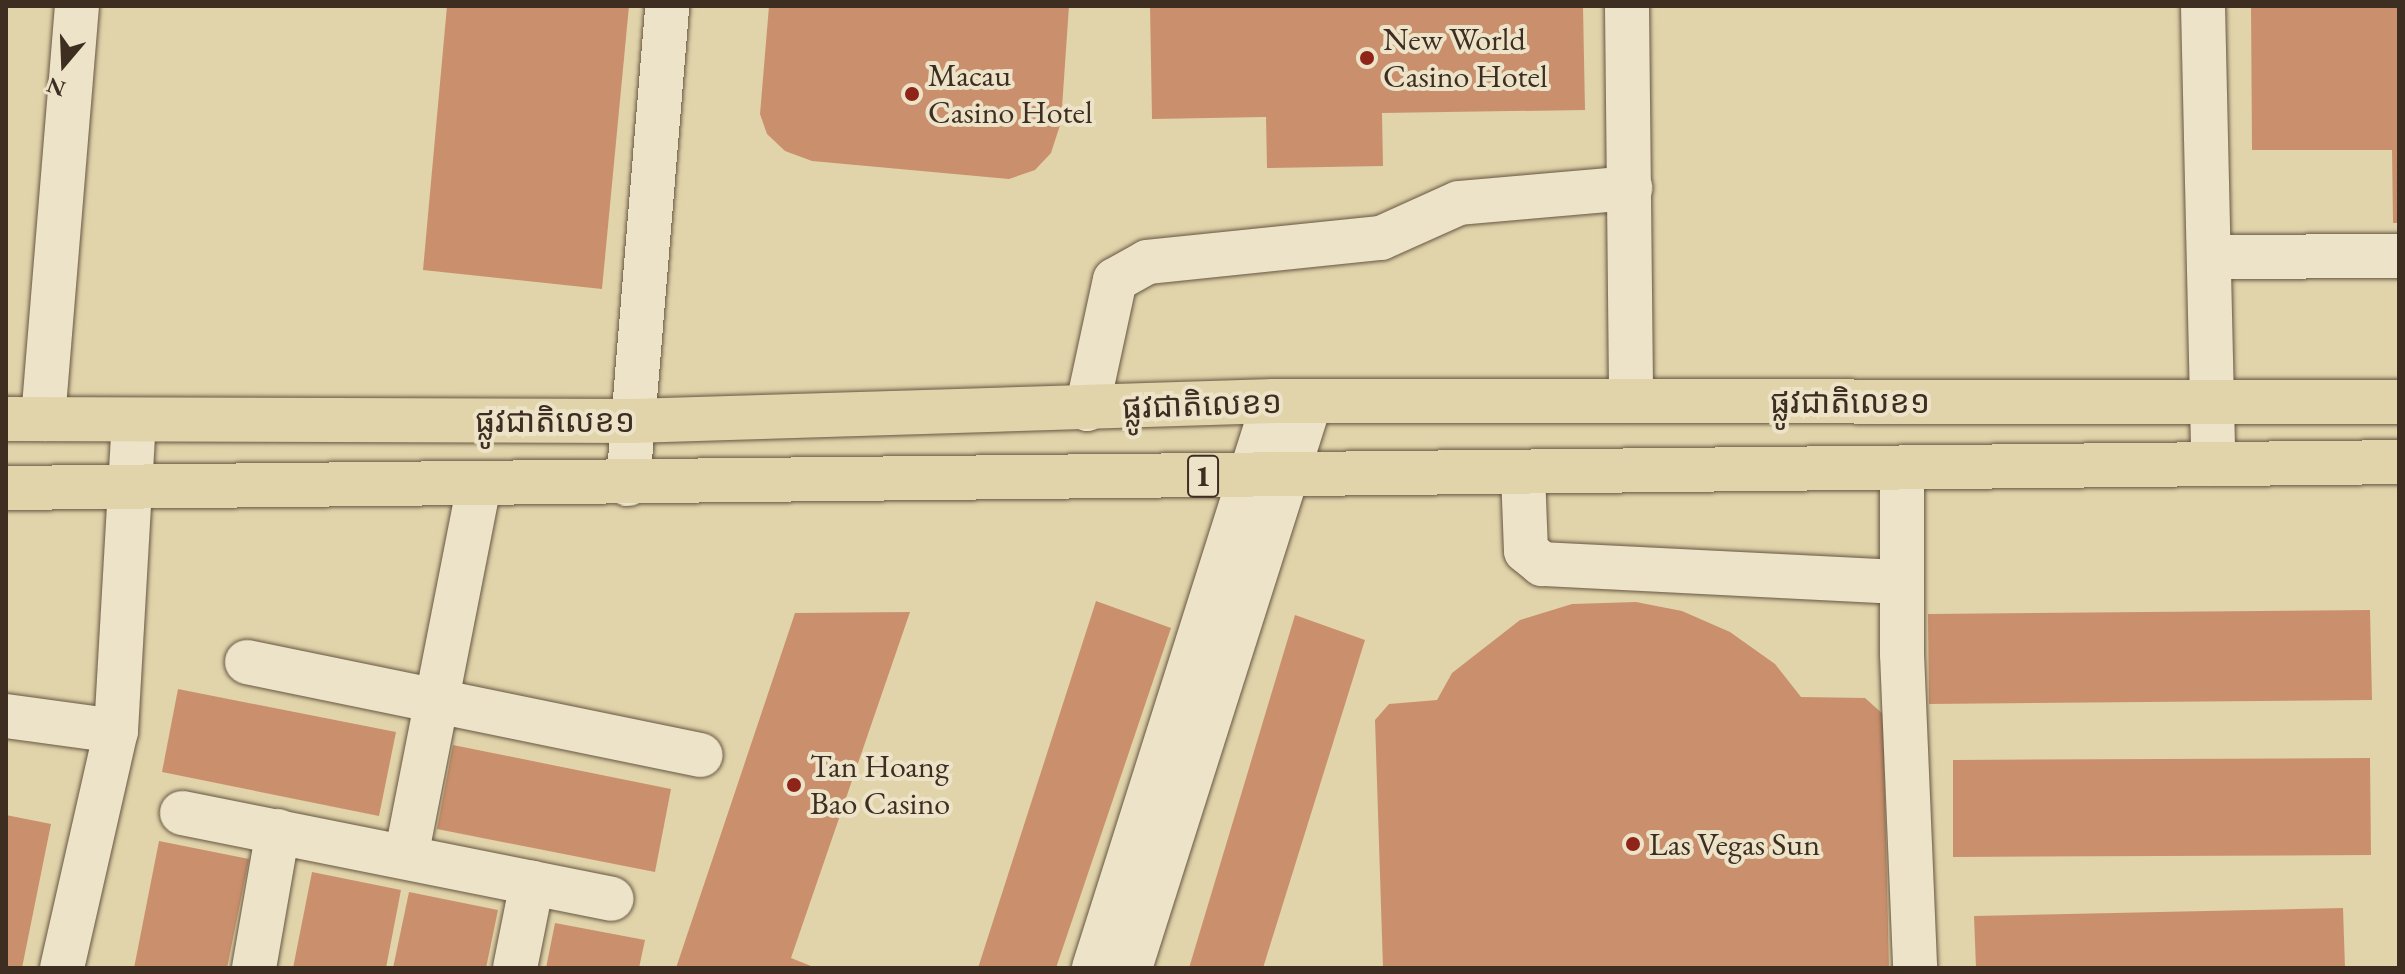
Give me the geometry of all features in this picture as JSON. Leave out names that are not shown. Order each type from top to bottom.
[{"type":"highway","name":"ផ្លូវជាតិលេខ១","points":[[24,419],[632,421],[1292,402],[2399,402]]},
{"type":"highway","name":"ផ្លូវជាតិលេខ១","points":[[6,488],[1902,471],[2399,462]]},
{"type":"lane","points":[[24,419],[77,6]]},
{"type":"lane","points":[[628,484],[667,6]]},
{"type":"lane","points":[[1627,6],[1631,401]]},
{"type":"lane","points":[[2203,6],[2212,257],[2213,464]]},
{"type":"lane","points":[[1087,409],[1115,280],[1147,262],[1381,238],[1459,203],[1630,188]]},
{"type":"lane","points":[[2212,257],[2399,256]]},
{"type":"lane","points":[[1094,968],[1292,402]]},
{"type":"lane","points":[[62,968],[116,731],[134,421]]},
{"type":"lane","points":[[1902,471],[1902,582],[1915,968]]},
{"type":"lane","points":[[1523,473],[1526,551],[1542,564],[1902,582]]},
{"type":"lane","points":[[1130,968],[1268,476]]},
{"type":"lane","points":[[406,857],[440,700],[479,485]]},
{"type":"lane","points":[[247,662],[701,755]]},
{"type":"lane","points":[[6,716],[116,731]]},
{"type":"lane","points":[[182,813],[611,899]]},
{"type":"lane","points":[[254,968],[278,831]]},
{"type":"lane","points":[[515,968],[532,883]]},
{"type":"building","points":[[447,6],[629,6],[602,289],[423,270]]},
{"type":"building","name":"Macau Casino Hotel","points":[[769,6],[1069,6],[1061,122],[1051,153],[1035,170],[1009,179],[812,161],[785,151],[767,134],[760,114]]},
{"type":"building","name":"New World Casino Hotel","points":[[1150,6],[1583,6],[1585,110],[1382,113],[1383,166],[1267,168],[1266,117],[1152,119]]},
{"type":"building","points":[[2251,6],[2399,6],[2399,223],[2393,223],[2392,150],[2252,150]]},
{"type":"building","points":[[1096,601],[1171,628],[1056,968],[978,968]]},
{"type":"building","name":"Las Vegas Sun","points":[[1636,602],[1682,611],[1730,632],[1775,664],[1801,697],[1865,698],[1883,714],[1889,968],[1383,968],[1375,720],[1389,704],[1437,700],[1452,673],[1520,620],[1572,604]]},
{"type":"building","points":[[2370,610],[2372,700],[1929,704],[1928,614]]},
{"type":"building","name":"Tan Hoang Bao Casino","points":[[910,612],[791,958],[816,968],[676,968],[795,613]]},
{"type":"building","points":[[1295,615],[1365,640],[1263,968],[1189,968]]},
{"type":"building","points":[[178,689],[396,732],[379,816],[162,772]]},
{"type":"building","points":[[453,745],[671,789],[655,872],[437,829]]},
{"type":"building","points":[[2370,758],[2371,855],[1953,857],[1953,760]]},
{"type":"building","points":[[6,815],[51,824],[22,968],[6,968]]},
{"type":"building","points":[[159,841],[249,859],[227,968],[134,968]]},
{"type":"building","points":[[312,872],[401,890],[386,968],[293,968]]},
{"type":"building","points":[[409,892],[498,910],[486,968],[393,968]]},
{"type":"building","points":[[2343,908],[2345,968],[1976,968],[1974,916]]},
{"type":"building","points":[[555,923],[645,940],[639,968],[546,968]]},
{"type":"place","name":"New World Casino Hotel","points":[[1367,58]]},
{"type":"place","name":"Macau Casino Hotel","points":[[912,94]]},
{"type":"place","name":"Tan Hoang Bao Casino","points":[[794,785]]},
{"type":"place","name":"Las Vegas Sun","points":[[1633,844]]}]
